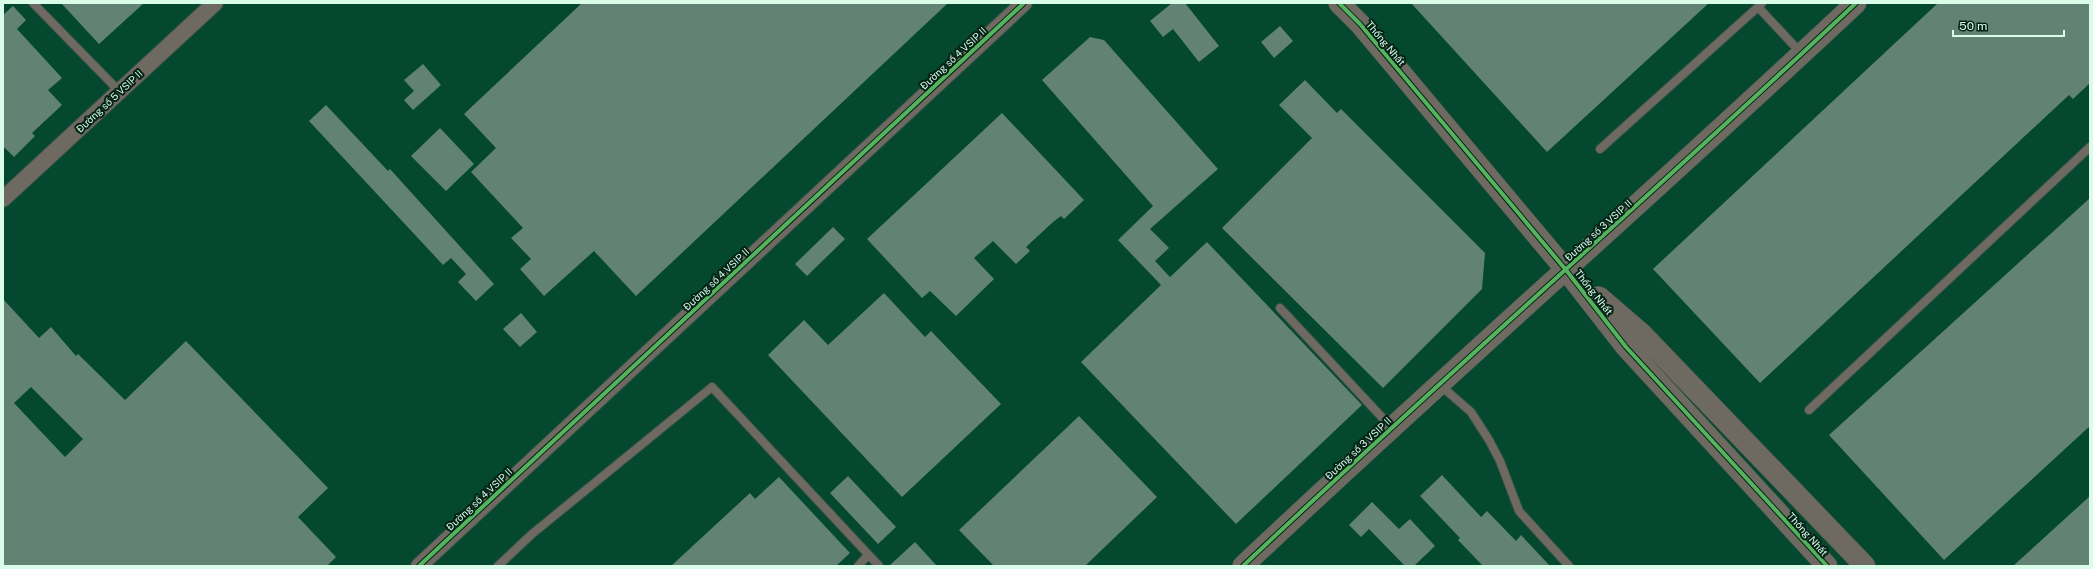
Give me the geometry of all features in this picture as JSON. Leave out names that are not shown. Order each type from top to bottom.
[{"type":"street","name":"Đường số 5 VSIP II","points":[[3,199],[215,3]]},
{"type":"street","name":"Đường số 4 VSIP II","points":[[419,566],[1024,3]]},
{"type":"street","name":"Thống Nhất","points":[[1339,3],[1360,24],[1566,270],[1626,347],[1827,566]]},
{"type":"street","name":"Đường số 3 VSIP II","points":[[1243,566],[1391,428],[1566,270],[1856,3]]},
{"type":"street","name":"Thống Nhất","points":[[1566,270],[1642,334],[1865,566]]},
{"type":"lane","points":[[33,3],[119,91]]},
{"type":"lane","points":[[1600,149],[1760,5],[1802,54]]},
{"type":"lane","points":[[1809,410],[2090,147]]},
{"type":"lane","points":[[1280,308],[1391,428]]},
{"type":"lane","points":[[1440,385],[1471,412],[1489,440],[1500,461],[1520,511],[1569,566]]},
{"type":"lane","points":[[498,566],[532,534],[712,387],[879,566]]},
{"type":"lane","points":[[858,566],[868,554]]},
{"type":"shaded area","points":[[3,3],[2090,3],[2090,566],[3,566]]},
{"type":"building","points":[[61,3],[144,3],[99,44]]},
{"type":"building","points":[[582,3],[948,3],[636,296],[594,251],[544,296],[520,269],[531,259],[511,238],[523,228],[471,172],[496,148],[464,114]]},
{"type":"building","points":[[1172,3],[1185,3],[1219,46],[1199,62],[1173,29],[1163,37],[1150,21]]},
{"type":"building","points":[[1411,3],[1709,3],[1547,152]]},
{"type":"building","points":[[1938,3],[2090,3],[2090,83],[2073,99],[2069,95],[1760,383],[1653,269]]},
{"type":"building","points":[[13,6],[26,20],[17,29],[62,78],[48,90],[62,105],[32,133],[35,136],[14,157],[3,146],[3,15]]},
{"type":"building","points":[[1280,26],[1293,41],[1274,58],[1261,42]]},
{"type":"building","points":[[1090,37],[1104,40],[1218,169],[1150,229],[1169,248],[1155,261],[1170,277],[1207,242],[1362,405],[1236,524],[1081,362],[1161,285],[1118,240],[1153,206],[1042,80]]},
{"type":"building","points":[[423,64],[441,85],[413,110],[404,100],[414,91],[404,80]]},
{"type":"building","points":[[1305,80],[1337,113],[1341,109],[1485,253],[1482,289],[1383,388],[1222,228],[1312,138],[1279,105]]},
{"type":"building","points":[[326,105],[388,171],[390,169],[494,284],[476,301],[458,282],[466,274],[451,258],[443,265],[309,121]]},
{"type":"building","points":[[1002,113],[1084,200],[1064,219],[1061,216],[1053,222],[1026,247],[1030,251],[1016,264],[993,241],[974,258],[994,279],[956,316],[930,291],[922,298],[867,239]]},
{"type":"building","points":[[440,128],[474,164],[446,191],[411,156]]},
{"type":"building","points":[[2090,198],[2090,426],[1944,560],[1829,435]]},
{"type":"building","points":[[833,227],[845,239],[807,276],[795,264]]},
{"type":"building","points":[[884,293],[925,337],[931,331],[1001,404],[902,497],[768,355],[804,320],[828,345]]},
{"type":"building","points":[[3,299],[39,338],[51,327],[76,356],[78,354],[125,400],[186,341],[328,488],[298,517],[336,557],[327,566],[3,566]],"holes":[[[31,387],[83,439],[65,457],[14,403]]]},
{"type":"building","points":[[521,313],[537,332],[520,347],[503,329]]},
{"type":"building","points":[[1079,416],[1157,497],[1085,566],[994,566],[959,530]]},
{"type":"building","points":[[1442,475],[1481,517],[1487,511],[1516,541],[1521,535],[1550,566],[1483,566],[1458,540],[1460,538],[1420,496]]},
{"type":"building","points":[[848,476],[896,527],[878,544],[830,493]]},
{"type":"building","points":[[779,477],[850,553],[836,566],[671,566],[750,493],[755,499]]},
{"type":"building","points":[[2090,496],[2090,566],[2013,566]]},
{"type":"building","points":[[1372,502],[1399,529],[1410,519],[1435,546],[1414,566],[1405,566],[1369,529],[1361,537],[1349,525]]},
{"type":"building","points":[[915,542],[937,566],[889,566]]},
{"type":"cycle path","points":[[419,566],[1024,3]]},
{"type":"cycle path","points":[[1339,3],[1360,24],[1566,270],[1626,347],[1827,566]]},
{"type":"cycle path","points":[[1243,566],[1856,3]]}]
